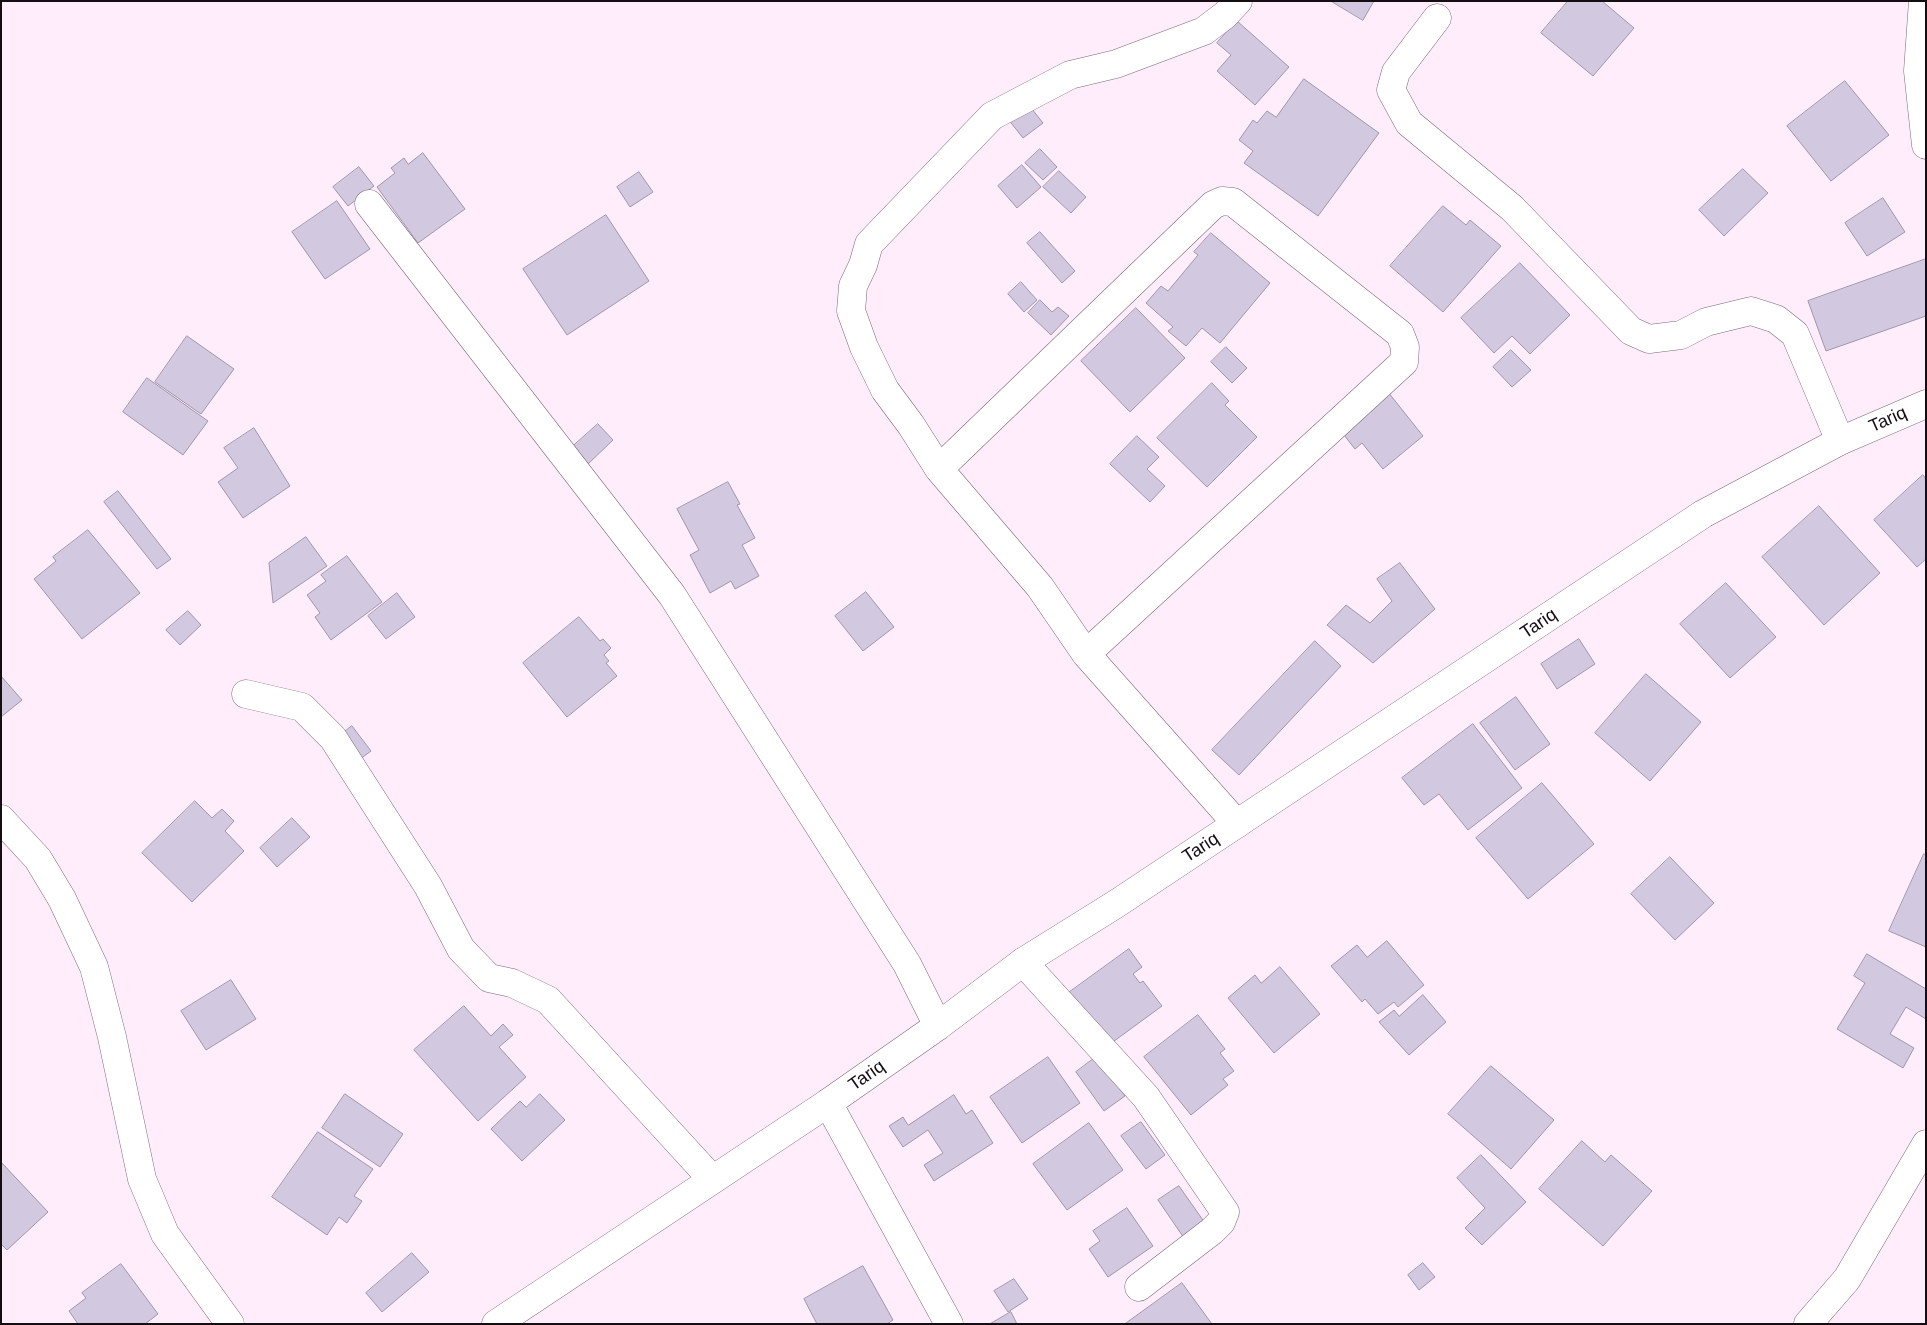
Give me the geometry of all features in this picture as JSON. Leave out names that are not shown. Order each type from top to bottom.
[{"type":"street","points":[[1237,824],[1086,654],[1040,587],[939,469],[911,425],[884,390],[864,347],[851,311],[853,286],[863,265],[869,244],[992,116],[1070,75],[1116,64],[1204,31],[1225,16],[1238,1]]},
{"type":"street","points":[[1923,1],[1918,71],[1926,145]]},
{"type":"street","points":[[1437,18],[1396,72],[1391,90],[1409,123],[1512,208],[1631,331],[1649,338],[1681,335],[1706,322],[1751,311],[1776,319],[1795,334],[1840,441]]},
{"type":"street","points":[[939,469],[1213,206],[1222,201],[1234,202],[1400,334],[1405,347],[1404,362],[1086,654]]},
{"type":"street","points":[[369,204],[672,595],[907,964],[938,1026]]},
{"type":"street","name":"Tariq","points":[[496,1324],[712,1178],[828,1103],[938,1026],[1023,962],[1237,824],[1703,514],[1840,441],[1926,404]]},
{"type":"street","points":[[246,694],[302,707],[333,738],[428,886],[461,949],[489,978],[512,984],[548,1000],[712,1178]]},
{"type":"street","points":[[1,819],[38,859],[62,899],[94,966],[112,1037],[142,1179],[165,1234],[230,1324]]},
{"type":"street","points":[[1023,962],[1146,1097],[1225,1212],[1221,1222],[1212,1231],[1140,1287]]},
{"type":"street","points":[[828,1103],[949,1324]]},
{"type":"street","points":[[1808,1324],[1847,1279],[1926,1144]]},
{"type":"building","points":[[1331,1],[1374,1],[1363,20]]},
{"type":"building","points":[[1568,1],[1602,1],[1634,28],[1593,76],[1541,33]]},
{"type":"building","points":[[1237,21],[1289,67],[1255,105],[1217,71],[1231,55],[1217,43]]},
{"type":"building","points":[[1304,79],[1379,133],[1318,216],[1244,163],[1253,151],[1239,140],[1253,120],[1257,123],[1267,111],[1276,117]]},
{"type":"building","points":[[1845,81],[1889,135],[1831,181],[1787,126]]},
{"type":"building","points":[[1024,99],[1043,123],[1023,138],[1004,114]]},
{"type":"building","points":[[1040,149],[1057,167],[1043,180],[1025,163]]},
{"type":"building","points":[[423,153],[465,209],[418,243],[377,187],[395,173],[391,168],[404,158],[408,164]]},
{"type":"building","points":[[1022,165],[1041,187],[1017,208],[998,186]]},
{"type":"building","points":[[359,167],[374,186],[348,206],[333,187]]},
{"type":"building","points":[[1743,169],[1768,193],[1724,236],[1699,210]]},
{"type":"building","points":[[1059,171],[1086,197],[1071,213],[1043,187]]},
{"type":"building","points":[[639,172],[653,192],[630,207],[617,187]]},
{"type":"building","points":[[1883,198],[1905,232],[1867,256],[1845,223]]},
{"type":"building","points":[[337,201],[370,249],[325,279],[292,232]]},
{"type":"building","points":[[1443,206],[1466,225],[1470,220],[1501,246],[1443,312],[1390,266]]},
{"type":"building","points":[[606,215],[649,281],[567,335],[523,269]]},
{"type":"building","points":[[1040,232],[1075,271],[1062,283],[1027,243]]},
{"type":"building","points":[[1211,233],[1270,283],[1220,343],[1202,328],[1186,346],[1168,331],[1173,327],[1146,303],[1161,286],[1168,291],[1198,255],[1194,252]]},
{"type":"building","points":[[1926,259],[1926,316],[1826,351],[1808,301]]},
{"type":"building","points":[[1520,263],[1570,315],[1530,354],[1512,336],[1494,353],[1461,318]]},
{"type":"building","points":[[1021,282],[1037,300],[1024,312],[1008,294]]},
{"type":"building","points":[[1040,300],[1052,312],[1058,307],[1069,316],[1051,335],[1028,313]]},
{"type":"building","points":[[1136,308],[1185,358],[1130,412],[1081,361]]},
{"type":"building","points":[[187,336],[234,369],[201,414],[155,382]]},
{"type":"building","points":[[1226,347],[1247,368],[1232,383],[1211,362]]},
{"type":"building","points":[[1511,350],[1531,370],[1512,387],[1493,367]]},
{"type":"building","points":[[147,378],[208,421],[183,455],[123,412]]},
{"type":"building","points":[[1212,383],[1229,401],[1225,405],[1257,437],[1207,487],[1157,438]]},
{"type":"building","points":[[1388,392],[1423,436],[1383,469],[1362,443],[1355,449],[1340,430]]},
{"type":"building","points":[[598,424],[613,440],[587,465],[571,448]]},
{"type":"building","points":[[254,428],[290,486],[243,518],[218,482],[238,468],[224,448]]},
{"type":"building","points":[[1137,436],[1159,457],[1147,469],[1165,486],[1150,502],[1110,464]]},
{"type":"building","points":[[1923,475],[1926,479],[1926,559],[1917,567],[1874,520]]},
{"type":"building","points":[[728,482],[740,504],[737,505],[755,538],[742,545],[759,576],[735,589],[731,581],[710,593],[690,555],[699,550],[677,509]]},
{"type":"building","points":[[118,491],[171,559],[157,569],[104,502]]},
{"type":"building","points":[[1819,506],[1880,573],[1824,625],[1762,557]]},
{"type":"building","points":[[88,530],[140,593],[82,639],[34,579],[56,561],[53,557]]},
{"type":"building","points":[[306,537],[327,566],[273,603],[269,563]]},
{"type":"building","points":[[347,556],[382,602],[331,640],[315,617],[320,613],[307,595],[326,581],[321,575]]},
{"type":"building","points":[[1400,563],[1435,609],[1373,663],[1327,625],[1346,605],[1370,623],[1392,601],[1377,579]]},
{"type":"building","points":[[1726,583],[1776,637],[1730,678],[1680,624]]},
{"type":"building","points":[[866,592],[894,627],[863,651],[835,616]]},
{"type":"building","points":[[397,593],[415,617],[386,639],[368,616]]},
{"type":"building","points":[[188,611],[201,625],[180,645],[166,630]]},
{"type":"building","points":[[579,617],[600,641],[603,639],[611,648],[604,655],[609,661],[606,663],[617,676],[567,717],[523,663]]},
{"type":"building","points":[[1579,639],[1595,664],[1557,689],[1541,664]]},
{"type":"building","points":[[1315,641],[1341,666],[1239,775],[1212,750]]},
{"type":"building","points":[[1646,674],[1701,722],[1650,781],[1595,733]]},
{"type":"building","points":[[1,676],[22,700],[1,717]]},
{"type":"building","points":[[1516,697],[1550,744],[1515,770],[1480,723]]},
{"type":"building","points":[[1473,724],[1522,788],[1468,830],[1439,794],[1424,805],[1402,778]]},
{"type":"building","points":[[352,726],[371,751],[356,762],[343,733]]},
{"type":"building","points":[[1542,783],[1594,844],[1528,899],[1476,838]]},
{"type":"building","points":[[195,801],[212,818],[222,809],[234,821],[225,831],[244,851],[192,902],[142,853]]},
{"type":"building","points":[[292,818],[310,837],[277,867],[260,848]]},
{"type":"building","points":[[1924,854],[1926,855],[1926,947],[1889,931]]},
{"type":"building","points":[[1670,857],[1714,903],[1675,940],[1631,894]]},
{"type":"building","points":[[1387,941],[1424,985],[1398,1007],[1394,1002],[1378,1014],[1365,999],[1362,1002],[1331,966],[1357,945],[1367,957]]},
{"type":"building","points":[[1129,949],[1142,967],[1133,974],[1140,983],[1143,981],[1162,1006],[1106,1047],[1067,994]]},
{"type":"building","points":[[1867,954],[1926,989],[1926,1019],[1906,1007],[1890,1034],[1914,1048],[1903,1068],[1837,1029],[1865,983],[1854,976]]},
{"type":"building","points":[[1280,967],[1320,1014],[1274,1053],[1228,998],[1255,975],[1261,983]]},
{"type":"building","points":[[231,980],[256,1019],[206,1050],[181,1011]]},
{"type":"building","points":[[1423,995],[1446,1022],[1409,1055],[1379,1022],[1394,1010],[1399,1016]]},
{"type":"building","points":[[464,1006],[491,1036],[503,1024],[513,1035],[499,1047],[526,1077],[478,1121],[414,1050]]},
{"type":"building","points":[[1198,1015],[1225,1049],[1220,1053],[1234,1071],[1223,1079],[1228,1085],[1191,1115],[1144,1057]]},
{"type":"building","points":[[1048,1057],[1080,1103],[1022,1143],[990,1097]]},
{"type":"building","points":[[1096,1057],[1125,1096],[1104,1111],[1076,1072]]},
{"type":"building","points":[[1491,1066],[1554,1120],[1511,1169],[1448,1114]]},
{"type":"building","points":[[345,1094],[403,1134],[380,1167],[322,1128]]},
{"type":"building","points":[[540,1094],[565,1120],[522,1161],[491,1129],[520,1101],[526,1107]]},
{"type":"building","points":[[954,1095],[966,1114],[972,1110],[993,1143],[934,1181],[924,1165],[943,1153],[928,1130],[903,1147],[889,1126],[903,1117],[908,1125]]},
{"type":"building","points":[[1141,1122],[1165,1155],[1146,1169],[1121,1136]]},
{"type":"building","points":[[1089,1123],[1123,1170],[1067,1210],[1033,1164]]},
{"type":"building","points":[[318,1132],[373,1169],[354,1196],[362,1201],[347,1223],[339,1217],[327,1235],[272,1197]]},
{"type":"building","points":[[1582,1141],[1605,1162],[1611,1155],[1652,1191],[1603,1246],[1539,1189]]},
{"type":"building","points":[[1481,1155],[1526,1202],[1482,1245],[1465,1228],[1485,1208],[1457,1178]]},
{"type":"building","points":[[1,1162],[48,1212],[7,1250],[1,1244]]},
{"type":"building","points":[[1179,1186],[1205,1223],[1184,1238],[1158,1200]]},
{"type":"building","points":[[1127,1208],[1153,1246],[1108,1277],[1089,1249],[1100,1241],[1093,1231]]},
{"type":"building","points":[[412,1253],[429,1272],[382,1312],[366,1293]]},
{"type":"building","points":[[1423,1263],[1435,1277],[1419,1290],[1408,1275]]},
{"type":"building","points":[[121,1264],[158,1314],[145,1324],[78,1324],[69,1311],[86,1298],[82,1293]]},
{"type":"building","points":[[863,1266],[893,1320],[887,1324],[817,1324],[804,1299]]},
{"type":"building","points":[[1014,1279],[1028,1299],[1008,1312],[994,1291]]},
{"type":"building","points":[[1182,1283],[1212,1324],[1125,1324]]},
{"type":"building","points":[[1011,1312],[1017,1324],[990,1324]]}]
